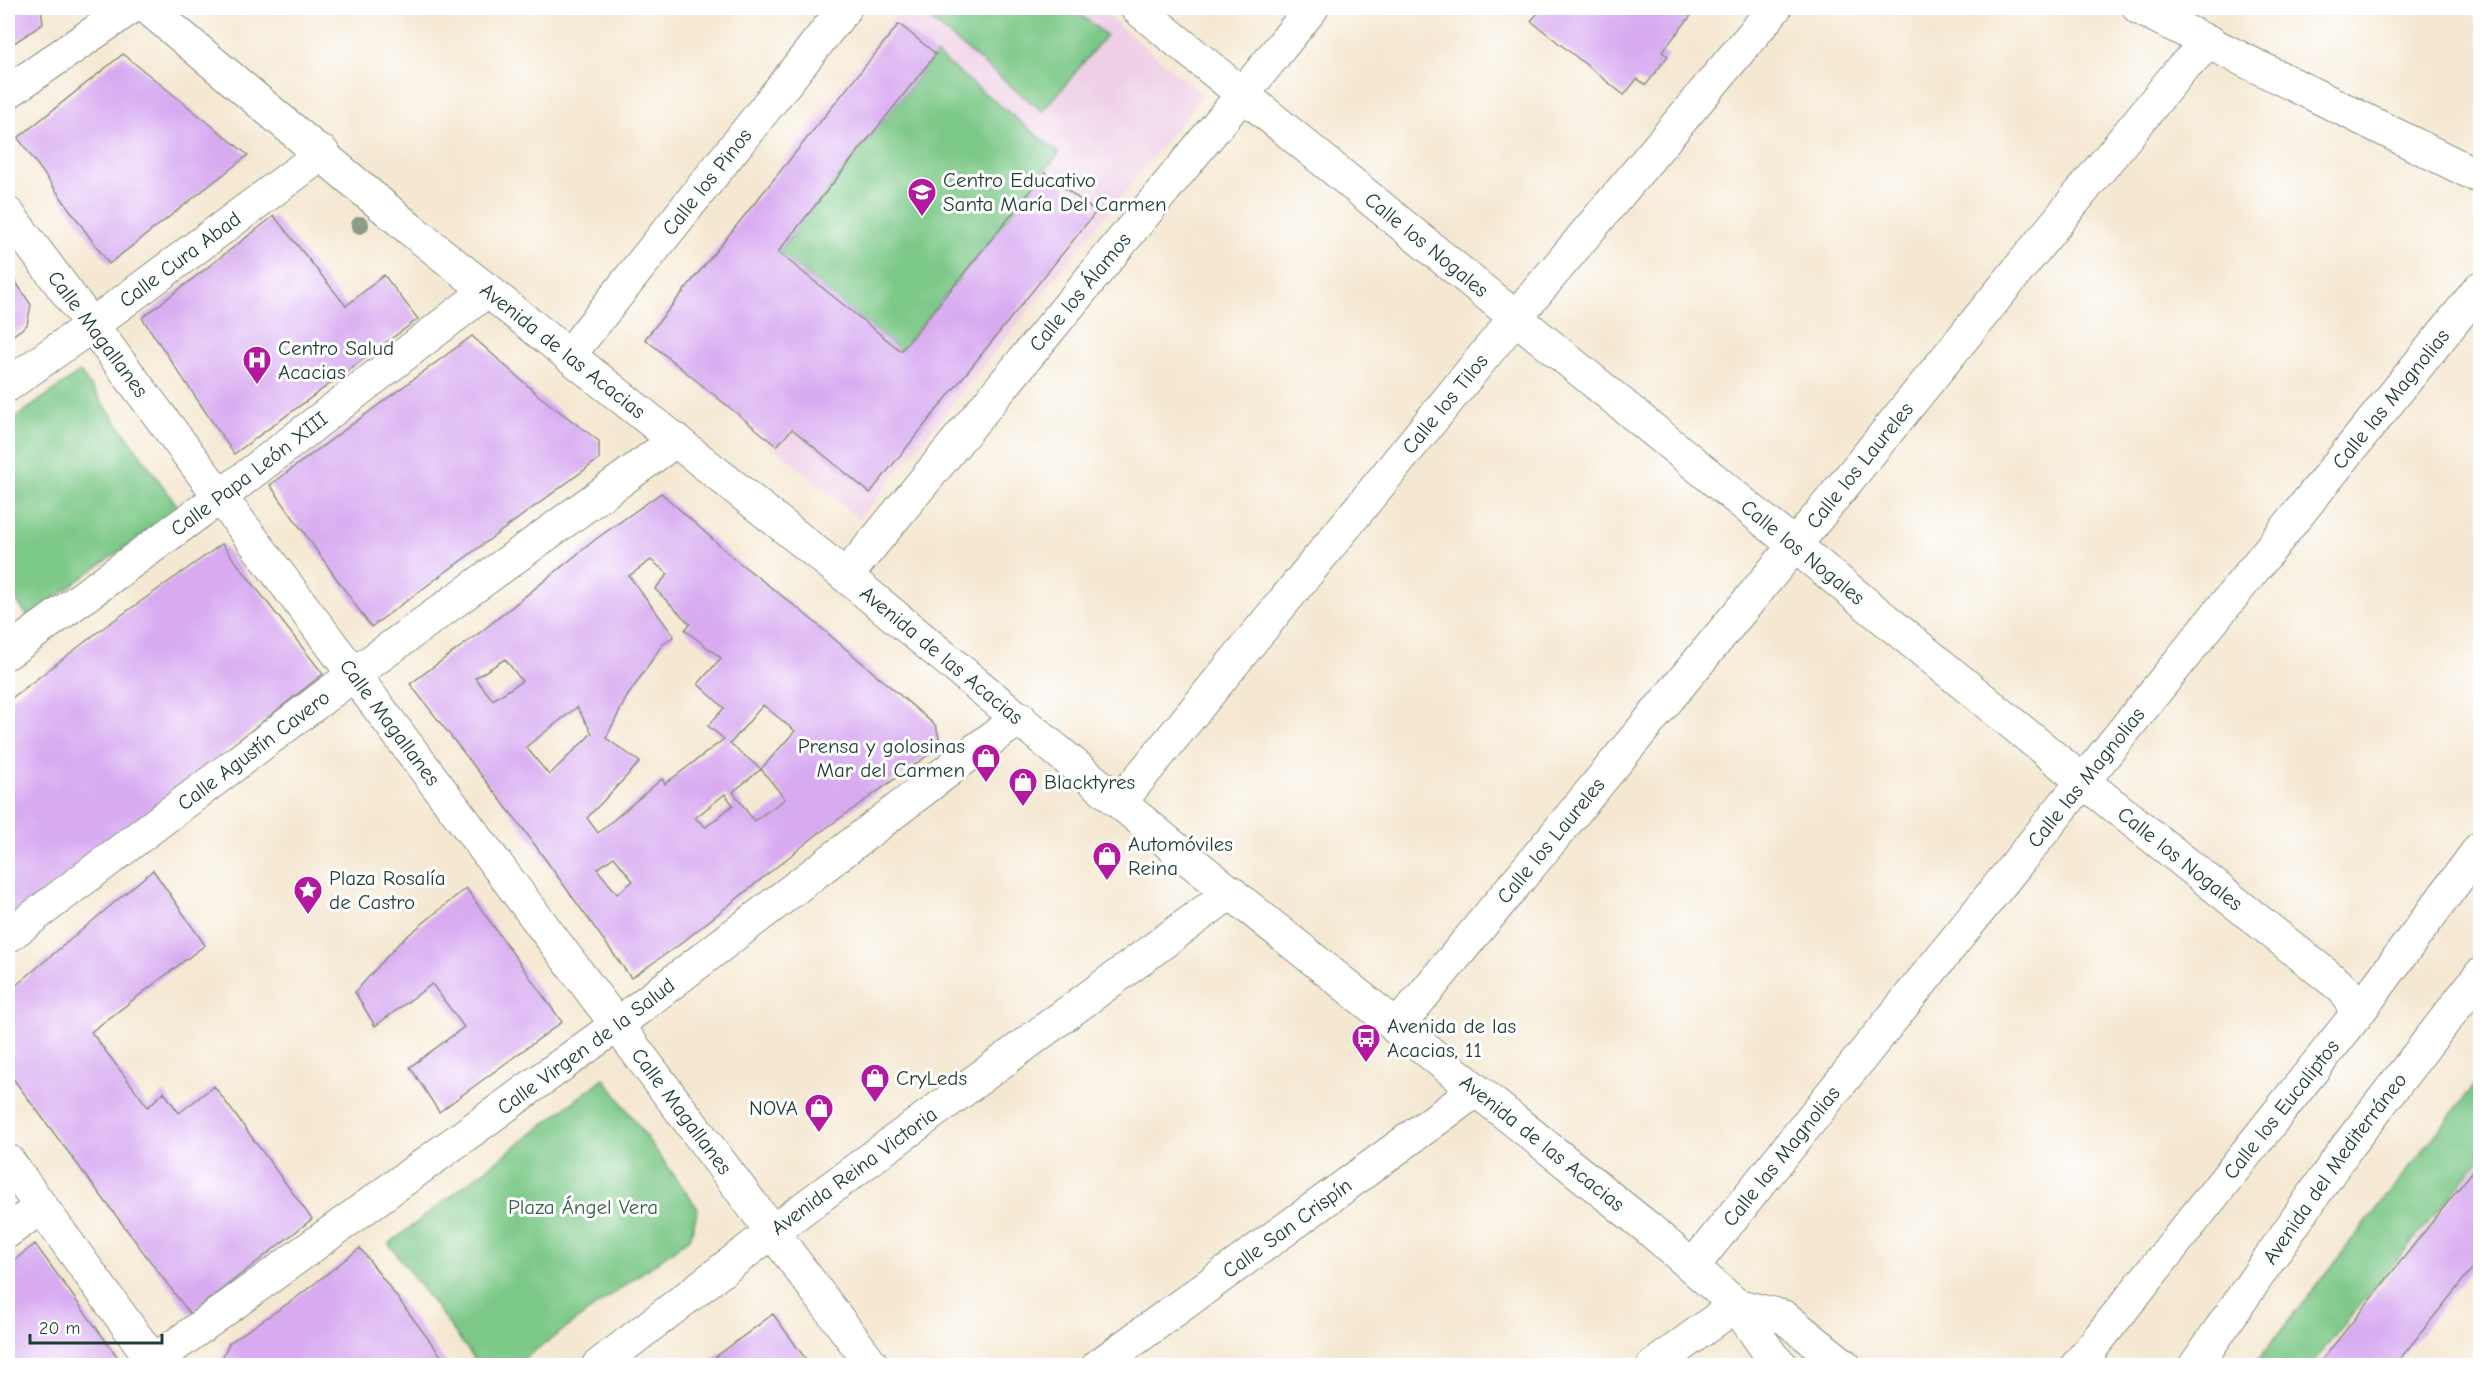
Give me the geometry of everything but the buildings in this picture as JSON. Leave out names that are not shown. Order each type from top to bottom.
[{"type":"street","points":[[8,92],[130,8]]},
{"type":"street","name":"Avenida de las Acacias","points":[[148,8],[323,153],[410,229],[570,354],[846,576],[1396,1028],[1693,1266],[1736,1305],[1773,1358],[1782,1365]]},
{"type":"street","name":"Calle los Pinos","points":[[570,354],[845,8]]},
{"type":"street","name":"Calle los Nogales","points":[[1137,8],[2084,782],[2345,990],[2357,1014]]},
{"type":"street","name":"Calle los Álamos","points":[[846,576],[1244,94],[1312,8]]},
{"type":"street","name":"Calle los Tilos","points":[[1120,802],[1515,318],[1775,8]]},
{"type":"street","points":[[2139,8],[2481,177]]},
{"type":"street","name":"Calle los Laureles","points":[[1396,1028],[1795,545],[2182,68],[2210,42]]},
{"type":"street","name":"Calle Cura Abad","points":[[8,385],[92,326],[323,153]]},
{"type":"street","name":"Calle Magallanes","points":[[8,214],[873,1365]]},
{"type":"street","name":"Calle las Magnolias","points":[[1693,1266],[2481,288]]},
{"type":"street","name":"Calle Papa León XIII","points":[[8,652],[220,497],[488,290]]},
{"type":"street","name":"Calle Agustín Cavero","points":[[8,936],[353,675],[676,440]]},
{"type":"street","name":"Calle Virgen de la Salud","points":[[153,1364],[618,1024],[952,767],[1020,718]]},
{"type":"street","name":"Calle los Eucaliptos","points":[[2077,1365],[2357,1014],[2481,848]]},
{"type":"street","name":"Avenida Reina Victoria","points":[[598,1365],[773,1231],[1231,892]]},
{"type":"street","name":"Avenida del Mediterráneo","points":[[2194,1365],[2349,1144],[2481,975]]},
{"type":"street","points":[[2443,1024],[2481,1010]]},
{"type":"street","name":"Calle San Crispín","points":[[1098,1365],[1475,1091]]},
{"type":"street","points":[[8,1161],[153,1364]]},
{"type":"street","points":[[8,1231],[41,1207]]},
{"type":"street","points":[[1653,1365],[1736,1305]]},
{"type":"street","name":"Avenida de las Acacias","points":[[1736,1305],[1784,1317],[1845,1365]]},
{"type":"shaded area","name":"Centro Educativo Santa María Del Carmen","points":[[901,8],[1098,8],[1203,95],[859,519],[645,339]]},
{"type":"green space","points":[[916,8],[1072,8],[1106,35],[1043,112]]},
{"type":"green space","points":[[936,54],[1059,153],[901,351],[778,252]]},
{"type":"green space","points":[[80,372],[179,508],[28,617],[8,588],[8,423]]},
{"type":"green space","name":"Plaza Ángel Vera","points":[[604,1078],[698,1209],[690,1238],[515,1365],[479,1365],[389,1244]]},
{"type":"green space","points":[[2480,1078],[2480,1159],[2311,1365],[2254,1365]]},
{"type":"place","name":"Centro Educativo Santa María Del Carmen","points":[[922,218]]},
{"type":"place","name":"Centro Salud Acacias","points":[[257,386]]},
{"type":"place","name":"Prensa y golosinas Mar del Carmen","points":[[986,784]]},
{"type":"place","name":"Blacktyres","points":[[1023,808]]},
{"type":"place","name":"Automóviles Reina","points":[[1107,882]]},
{"type":"place","name":"Plaza Rosalía de Castro","points":[[308,916]]},
{"type":"place","name":"Avenida de las Acacias, 11","points":[[1366,1064]]},
{"type":"place","name":"CryLeds","points":[[875,1104]]},
{"type":"place","name":"NOVA","points":[[819,1134]]}]
